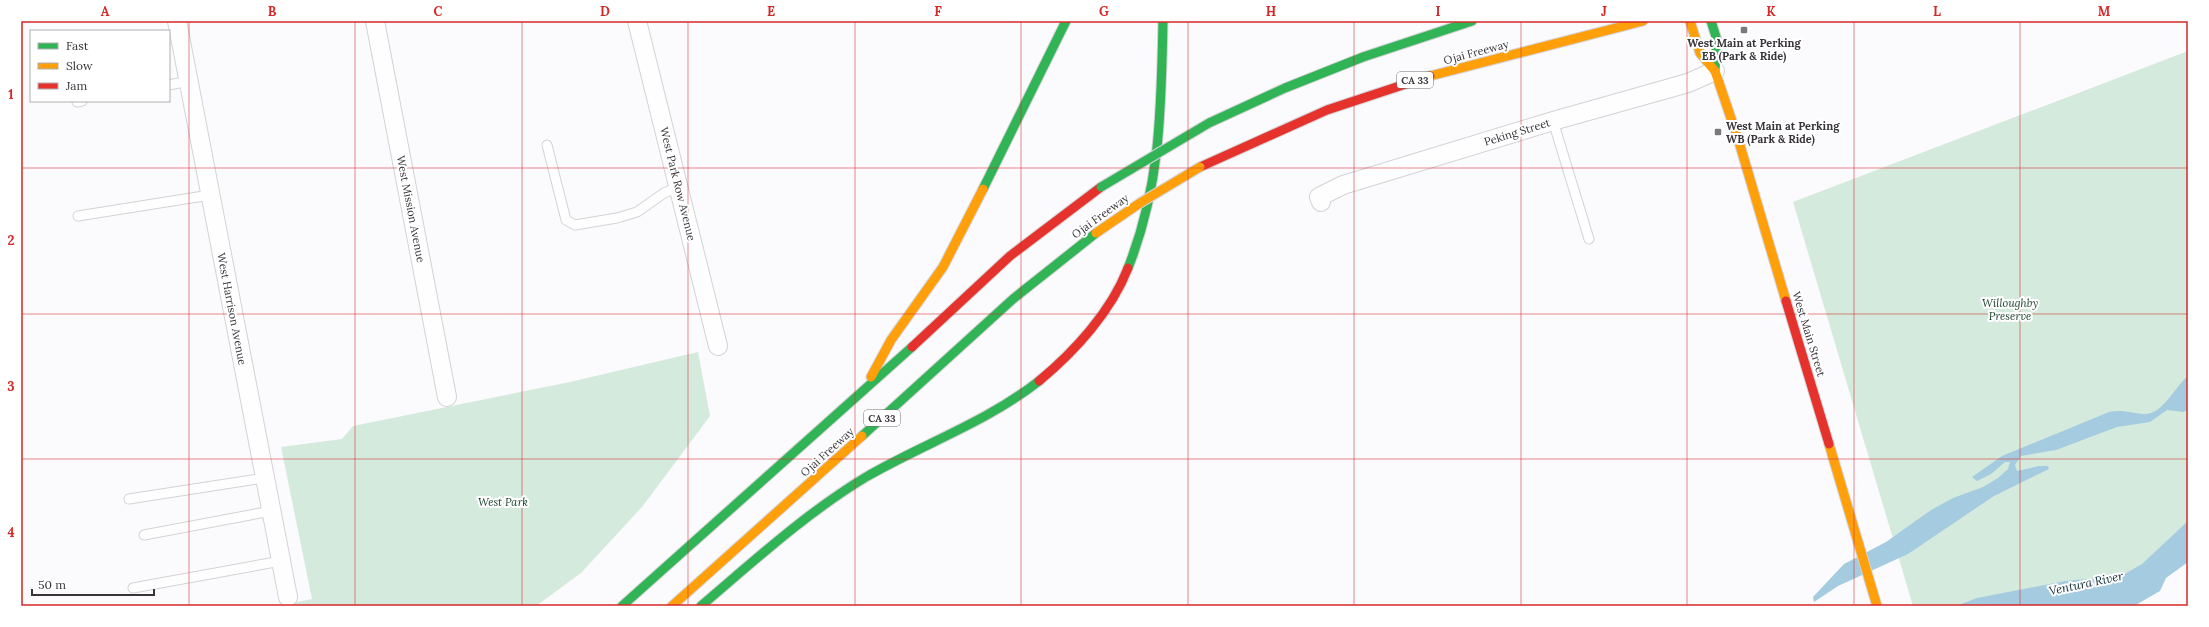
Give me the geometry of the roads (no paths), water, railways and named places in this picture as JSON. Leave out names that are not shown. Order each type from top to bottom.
[{"type":"main road","points":[[862,393],[891,340],[943,267],[1021,115],[1066,21]]},
{"type":"main road","points":[[701,606],[826,503],[867,478],[1001,407],[1027,391],[1056,368],[1104,315],[1122,286],[1134,259],[1143,232],[1155,182],[1160,121],[1163,21]]},
{"type":"main road","name":"Ojai Freeway","points":[[622,606],[862,393],[1010,256],[1101,187],[1209,123],[1285,88],[1363,57],[1472,21]]},
{"type":"main road","name":"West Main Street","points":[[1690,21],[1700,53],[1715,71]]},
{"type":"main road","name":"West Main Street","points":[[1712,21],[1717,40],[1715,71],[1744,160],[1877,606]]},
{"type":"main road","name":"Ojai Freeway","points":[[672,606],[1013,299],[1096,233],[1140,203],[1200,167],[1262,138],[1349,102],[1405,83],[1641,22]]},
{"type":"street","name":"West Harrison Avenue","points":[[177,21],[288,597]]},
{"type":"street","name":"West Mission Avenue","points":[[375,21],[447,397]]},
{"type":"street","name":"West Park Row Avenue","points":[[637,21],[718,346]]},
{"type":"street","name":"Peking Street","points":[[1320,199],[1343,185],[1553,121],[1688,84],[1715,71]]},
{"type":"lane","points":[[170,85],[188,81]]},
{"type":"lane","points":[[1553,121],[1590,239]]},
{"type":"lane","points":[[547,145],[566,220],[575,225],[617,218],[637,212],[664,193],[678,187]]},
{"type":"lane","points":[[78,216],[210,195]]},
{"type":"lane","points":[[129,499],[264,478]]},
{"type":"lane","points":[[144,535],[271,511]]},
{"type":"lane","points":[[133,588],[281,561]]},
{"type":"water","points":[[2188,376],[2188,410],[2183,412],[2167,410],[2150,422],[2117,427],[2056,450],[2021,456],[2015,465],[2017,471],[2039,466],[2048,466],[2049,469],[1994,496],[1908,554],[1838,586],[1814,602],[1813,597],[1844,564],[1886,542],[1931,510],[1953,498],[1983,487],[1998,478],[2008,469],[2010,462],[2005,462],[1991,474],[1977,481],[1972,477],[2002,456],[2109,412],[2119,411],[2144,414],[2151,413],[2163,405]]},
{"type":"water","name":"Ventura River","points":[[2188,521],[2188,562],[2166,578],[2160,591],[2134,606],[1956,606],[1977,598],[2065,581],[2121,576],[2142,564]]},
{"type":"place","name":"West Main at Perking EB (Park & Ride)","points":[[1744,30]]},
{"type":"place","name":"West Main at Perking WB (Park & Ride)","points":[[1718,132]]},
{"type":"park label","name":"Willoughby Preserve","points":[[2010,309]]},
{"type":"park label","name":"West Park","points":[[503,502]]}]
